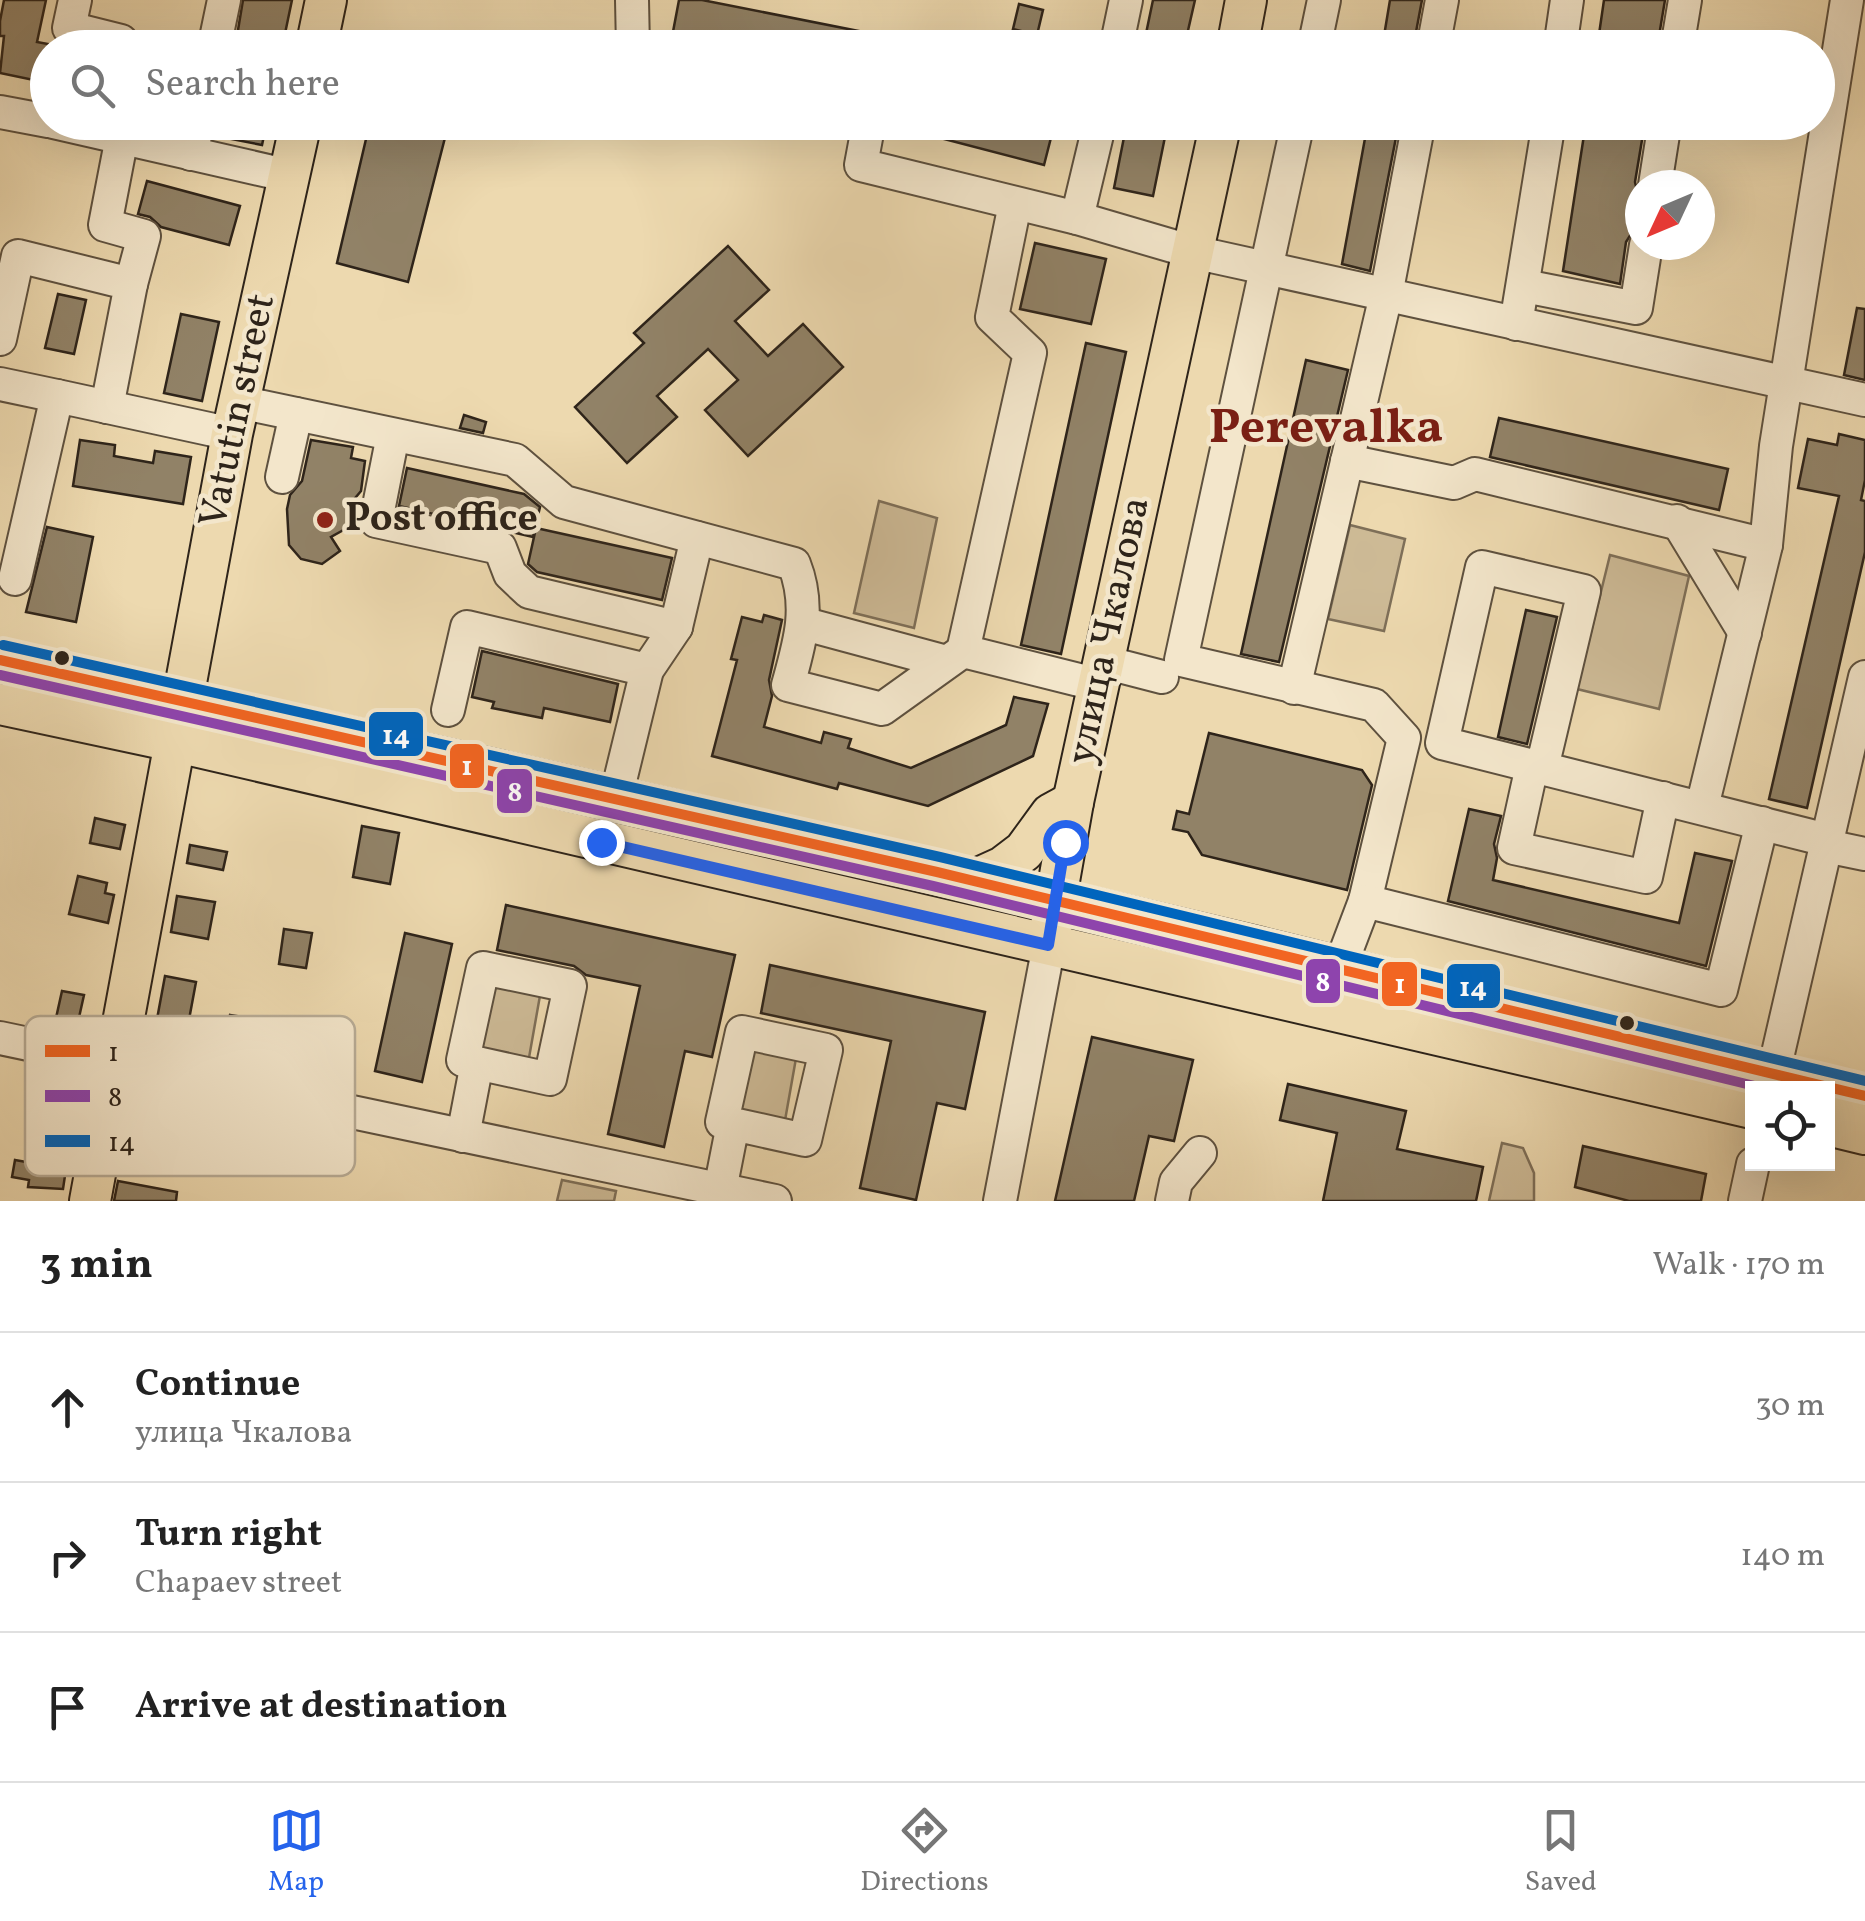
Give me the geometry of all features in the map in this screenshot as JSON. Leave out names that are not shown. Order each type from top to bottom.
[{"type":"main road","points":[[320,30],[326,0]]},
{"type":"main road","points":[[1240,30],[1246,0]]},
{"type":"main road","name":"Vatutin street","points":[[124,1016],[235,418],[297,140]]},
{"type":"main road","name":"улица Чкалова","points":[[1048,945],[1073,802],[1217,140]]},
{"type":"main road","points":[[0,660],[616,797],[1340,967],[1745,1085]]},
{"type":"main road","points":[[0,704],[1048,945],[1745,1087]]},
{"type":"main road","points":[[970,882],[1014,859],[1039,834],[1051,814],[1073,802]]},
{"type":"main road","points":[[1835,1094],[1865,1096]]},
{"type":"main road","points":[[1835,1127],[1865,1134]]},
{"type":"main road","name":"Vatutin street","points":[[90,1201],[95,1176]]},
{"type":"street","points":[[74,30],[68,28],[75,0]]},
{"type":"street","points":[[218,30],[224,0]]},
{"type":"street","points":[[632,0],[633,30]]},
{"type":"street","points":[[1120,30],[1126,0]]},
{"type":"street","points":[[1318,30],[1324,0]]},
{"type":"street","points":[[1436,30],[1442,0]]},
{"type":"street","points":[[1563,30],[1567,0]]},
{"type":"street","points":[[1681,30],[1685,0]]},
{"type":"street","points":[[1835,80],[1848,0]]},
{"type":"street","points":[[0,112],[30,118]]},
{"type":"street","points":[[108,407],[144,236],[105,225],[121,140]]},
{"type":"street","points":[[199,140],[290,176]]},
{"type":"street","points":[[866,140],[862,165],[1077,218],[1193,252],[1865,400]]},
{"type":"street","points":[[1077,218],[1096,140]]},
{"type":"street","points":[[1294,140],[1182,660],[1374,705],[1404,738],[1364,901],[1340,967]]},
{"type":"street","points":[[1294,688],[1386,295],[1416,140]]},
{"type":"street","points":[[1516,324],[1546,140]]},
{"type":"street","points":[[1658,170],[1663,140]]},
{"type":"street","points":[[1702,807],[1766,545],[1776,446],[1825,140]]},
{"type":"street","points":[[0,384],[108,407],[235,418],[296,414],[515,460],[564,502],[794,564],[803,586],[805,624],[788,685],[882,709],[955,657],[1030,352],[992,318],[1015,204]]},
{"type":"street","points":[[0,339],[18,256],[131,284]]},
{"type":"street","points":[[1524,286],[1636,308],[1644,260]]},
{"type":"street","points":[[15,579],[57,396]]},
{"type":"street","points":[[282,477],[296,414]]},
{"type":"street","points":[[392,435],[376,521],[500,548],[510,574],[529,592],[676,626]]},
{"type":"street","points":[[1348,461],[1454,483],[1475,474],[1766,545]]},
{"type":"street","points":[[1677,522],[1745,633]]},
{"type":"street","points":[[616,797],[647,670],[676,626],[697,538]]},
{"type":"street","points":[[1663,798],[1646,877],[1514,848],[1537,767],[1584,591],[1482,567],[1442,743],[1537,767],[1702,807],[1865,854]]},
{"type":"street","points":[[805,624],[955,657],[1162,677]]},
{"type":"street","points":[[448,710],[467,627],[647,670]]},
{"type":"street","points":[[1767,1081],[1826,843],[1859,729],[1865,678]]},
{"type":"street","points":[[1364,901],[1722,990],[1762,823]]},
{"type":"street","name":"улица Чкалова","points":[[1000,1201],[1048,945]]},
{"type":"street","points":[[0,1038],[25,1044]]},
{"type":"street","points":[[464,1136],[477,1063]]},
{"type":"street","points":[[355,1114],[774,1201]]},
{"type":"street","points":[[720,1190],[733,1124]]},
{"type":"street","points":[[1172,1201],[1176,1182],[1200,1153]]},
{"type":"street","points":[[1745,1201],[1751,1171]]},
{"type":"shaded area","points":[[879,501],[937,518],[914,628],[854,613]]},
{"type":"shaded area","points":[[1350,525],[1405,539],[1384,631],[1328,619]]},
{"type":"shaded area","points":[[1610,555],[1689,576],[1659,709],[1577,689]]},
{"type":"shaded area","points":[[509,982],[541,990],[527,1069],[492,1061],[479,1045],[491,989]]},
{"type":"shaded area","points":[[747,1046],[798,1047],[784,1126],[749,1118],[735,1103]]},
{"type":"shaded area","points":[[1502,1143],[1523,1148],[1534,1173],[1534,1201],[1489,1201]]},
{"type":"shaded area","points":[[562,1180],[616,1191],[614,1201],[557,1201]]},
{"type":"building","points":[[4,0],[46,0],[40,30],[30,30],[30,79],[0,73],[4,36],[0,36]]},
{"type":"building","points":[[243,0],[292,0],[286,30],[238,30]]},
{"type":"building","points":[[679,0],[702,0],[854,30],[673,30]]},
{"type":"building","points":[[1153,0],[1195,0],[1188,30],[1147,30]]},
{"type":"building","points":[[1390,0],[1422,0],[1416,30],[1385,30]]},
{"type":"building","points":[[1604,0],[1665,0],[1660,30],[1600,30]]},
{"type":"building","points":[[1019,4],[1043,10],[1038,30],[1013,29]]},
{"type":"building","points":[[236,140],[263,140],[262,145]]},
{"type":"building","points":[[366,140],[444,140],[408,282],[337,263]]},
{"type":"building","points":[[948,140],[1050,140],[1044,165]]},
{"type":"building","points":[[1123,140],[1164,140],[1153,196],[1114,188]]},
{"type":"building","points":[[1365,140],[1395,140],[1370,271],[1342,264]]},
{"type":"building","points":[[1583,140],[1642,140],[1637,170],[1625,170],[1625,249],[1620,284],[1563,271]]},
{"type":"building","points":[[147,181],[240,206],[229,245],[161,227],[150,217],[138,214]]},
{"type":"building","points":[[1035,243],[1106,259],[1091,324],[1020,309]]},
{"type":"building","points":[[728,246],[769,290],[735,321],[768,356],[803,324],[843,367],[748,456],[705,410],[738,380],[708,349],[657,396],[677,417],[627,463],[575,407],[644,343],[634,333]]},
{"type":"building","points":[[58,294],[86,300],[74,354],[45,348]]},
{"type":"building","points":[[1857,308],[1865,309],[1865,380],[1844,375]]},
{"type":"building","points":[[181,314],[219,322],[202,401],[164,393]]},
{"type":"building","points":[[1086,343],[1126,352],[1061,654],[1021,645]]},
{"type":"building","points":[[1306,360],[1348,370],[1279,662],[1241,654]]},
{"type":"building","points":[[464,415],[486,422],[483,433],[460,428]]},
{"type":"building","points":[[1499,418],[1728,469],[1719,510],[1490,457]]},
{"type":"building","points":[[1839,434],[1865,440],[1861,500],[1865,501],[1865,552],[1807,808],[1769,799],[1839,496],[1798,488],[1808,439],[1837,445]]},
{"type":"building","points":[[80,440],[115,445],[114,456],[153,463],[155,451],[191,457],[183,504],[73,486]]},
{"type":"building","points":[[311,440],[353,447],[351,458],[365,461],[361,491],[351,503],[347,528],[331,537],[340,551],[322,564],[301,559],[289,545],[287,509],[290,495],[302,481]]},
{"type":"building","points":[[407,468],[524,494],[540,507],[533,537],[399,506]]},
{"type":"building","points":[[47,527],[93,537],[76,622],[26,612]]},
{"type":"building","points":[[536,528],[672,558],[662,600],[537,572],[528,564]]},
{"type":"building","points":[[1526,610],[1557,617],[1527,744],[1498,737]]},
{"type":"building","points":[[764,615],[782,620],[764,727],[821,743],[824,732],[851,739],[848,748],[911,768],[1006,725],[1014,697],[1048,704],[1033,756],[928,806],[839,783],[837,789],[712,756],[737,660],[731,659],[742,617],[762,622]]},
{"type":"building","points":[[482,651],[618,684],[610,722],[544,708],[542,718],[492,708],[494,702],[472,697]]},
{"type":"building","points":[[1209,733],[1362,770],[1372,785],[1347,890],[1202,855],[1188,832],[1173,829],[1177,811],[1189,814]]},
{"type":"building","points":[[1469,809],[1501,816],[1494,844],[1497,858],[1493,880],[1679,923],[1695,853],[1732,861],[1706,966],[1448,901]]},
{"type":"building","points":[[95,818],[125,825],[120,849],[90,843]]},
{"type":"building","points":[[362,826],[399,833],[390,884],[353,877]]},
{"type":"building","points":[[190,845],[227,852],[223,870],[187,863]]},
{"type":"building","points":[[78,876],[107,883],[105,893],[114,895],[108,923],[69,914]]},
{"type":"building","points":[[177,896],[215,902],[208,939],[171,932]]},
{"type":"building","points":[[506,905],[735,955],[712,1057],[685,1051],[664,1147],[608,1134],[640,986],[586,975],[574,966],[497,950]]},
{"type":"building","points":[[284,929],[312,933],[306,968],[279,964]]},
{"type":"building","points":[[405,933],[452,944],[422,1082],[375,1071]]},
{"type":"building","points":[[770,965],[985,1012],[965,1109],[937,1103],[916,1200],[860,1188],[891,1041],[761,1013]]},
{"type":"building","points":[[165,976],[196,982],[190,1016],[158,1016]]},
{"type":"building","points":[[62,991],[84,995],[79,1016],[56,1016]]},
{"type":"building","points":[[1092,1037],[1193,1060],[1174,1141],[1149,1136],[1134,1201],[1055,1201]]},
{"type":"building","points":[[1288,1084],[1406,1111],[1397,1149],[1483,1167],[1476,1201],[1323,1201],[1337,1133],[1280,1120]]},
{"type":"building","points":[[1583,1146],[1706,1174],[1701,1201],[1629,1201],[1575,1187]]},
{"type":"building","points":[[15,1160],[25,1162],[25,1176],[65,1176],[63,1189],[28,1187],[29,1180],[12,1177]]},
{"type":"building","points":[[118,1181],[177,1192],[176,1201],[114,1201]]},
{"type":"transit line","name":"14","points":[[3,645],[940,857],[1865,1081]]},
{"type":"transit line","name":"1","points":[[0,660],[937,872],[1865,1096]]},
{"type":"transit line","name":"8","points":[[0,675],[933,886],[1745,1084]]},
{"type":"place","name":"Post office","points":[[325,520]]},
{"type":"district","name":"Perevalka","points":[[1326,429]]},
{"type":"route","points":[[601,842],[1048,945],[1065,842]]}]
